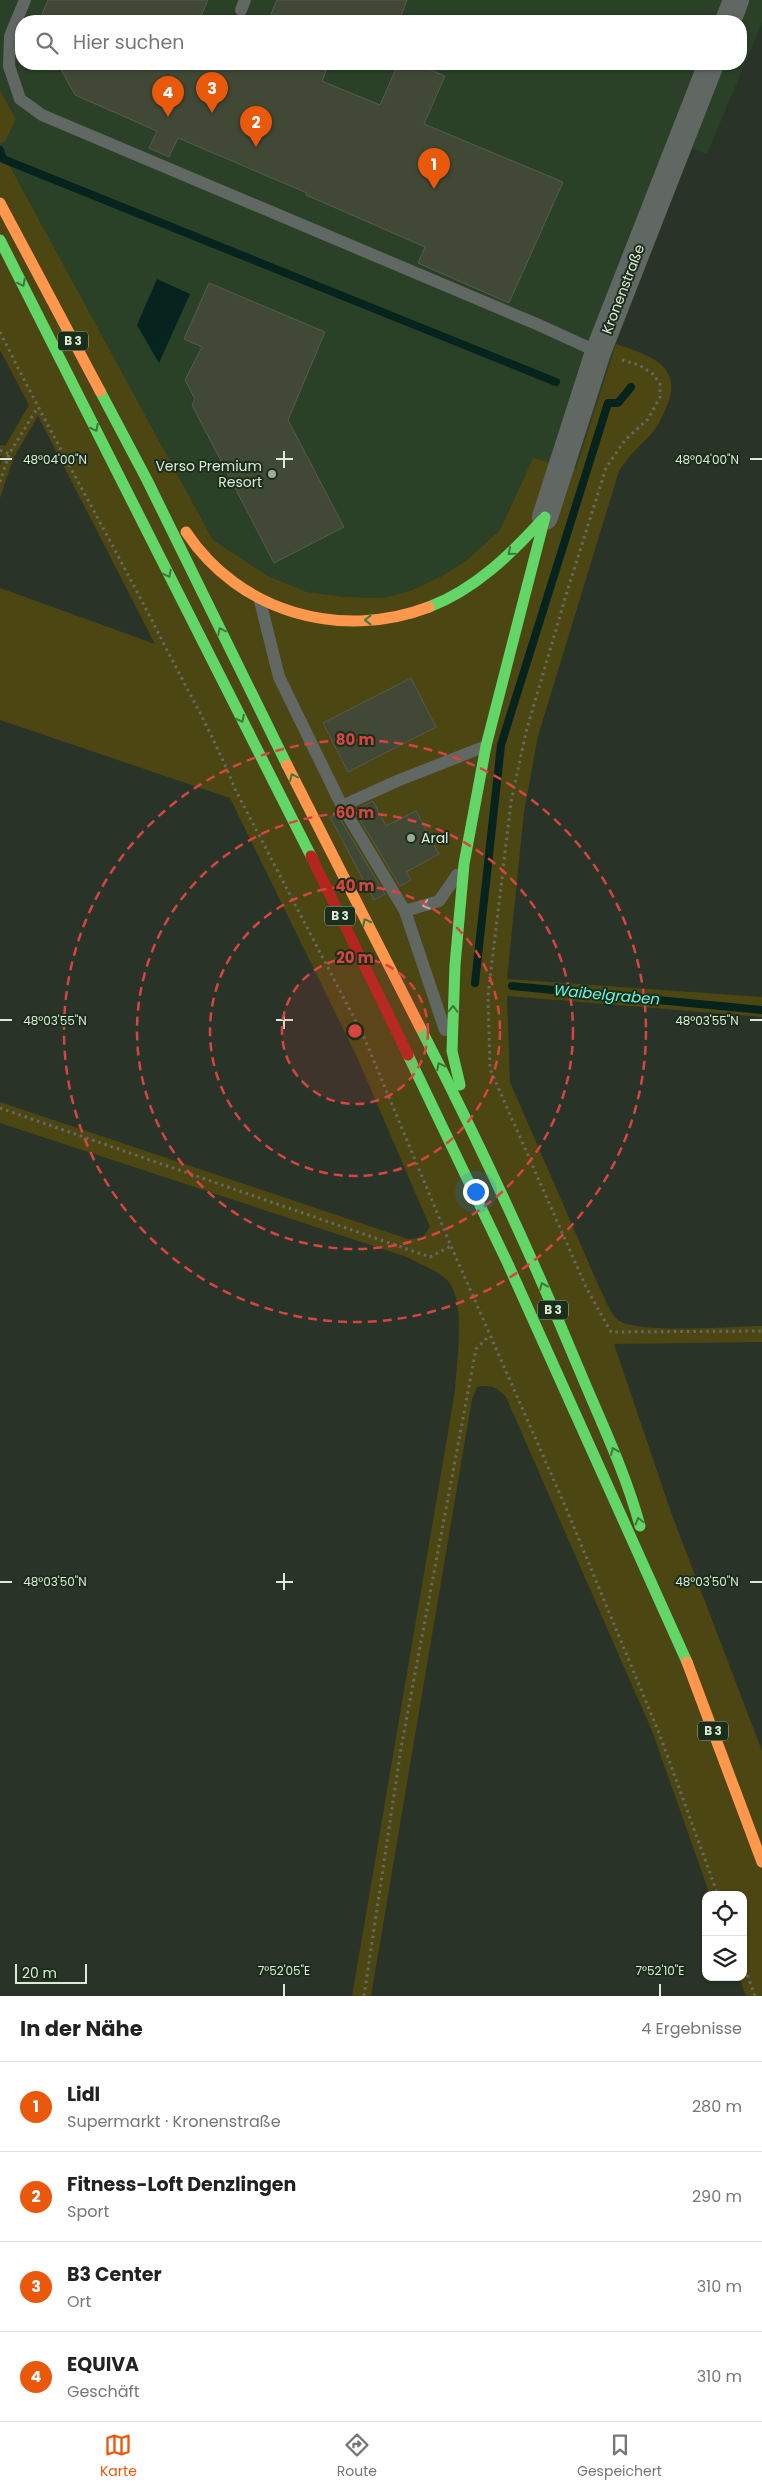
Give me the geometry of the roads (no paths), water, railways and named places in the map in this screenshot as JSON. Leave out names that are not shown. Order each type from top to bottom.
[{"type":"highway","name":"B 3","points":[[0,203],[147,480],[310,812],[470,1125],[563,1330],[632,1496],[661,1601]]},
{"type":"highway","name":"B 3","points":[[0,240],[371,978],[525,1302],[612,1498],[661,1601],[694,1681],[762,1862]]},
{"type":"highway","points":[[147,480],[206,560],[260,600],[303,614],[346,620],[381,620],[416,613],[445,601],[470,584],[523,542],[545,517]]},
{"type":"highway","points":[[470,1125],[452,1052],[454,965],[464,864],[486,746],[545,517]]},
{"type":"street","points":[[730,15],[736,0]]},
{"type":"street","name":"Kronenstraße","points":[[545,517],[598,352],[709,70]]},
{"type":"lane","points":[[19,15],[25,0]]},
{"type":"lane","points":[[15,24],[10,36],[9,66],[20,99],[42,115],[539,325],[598,352]]},
{"type":"lane","points":[[260,600],[278,677],[342,806],[405,911],[452,1052]]},
{"type":"lane","points":[[342,806],[486,746]]},
{"type":"lane","points":[[405,911],[438,901],[464,864]]},
{"type":"water","points":[[157,279],[190,294],[159,363],[137,325]]},
{"type":"waterway","points":[[0,150],[3,159],[556,382]]},
{"type":"waterway","points":[[475,983],[501,745],[608,403],[618,403],[631,387]]},
{"type":"waterway","name":"Waibelgraben","points":[[512,986],[762,1010]]},
{"type":"place","name":"B3 Center","points":[[212,113]]},
{"type":"place","name":"EQUIVA","points":[[168,117]]},
{"type":"place","name":"Fitness-Loft Denzlingen","points":[[256,147]]},
{"type":"place","name":"Lidl","points":[[434,189]]},
{"type":"place","name":"Verso Premium Resort","points":[[272,474]]},
{"type":"place","name":"Aral","points":[[411,838]]}]
